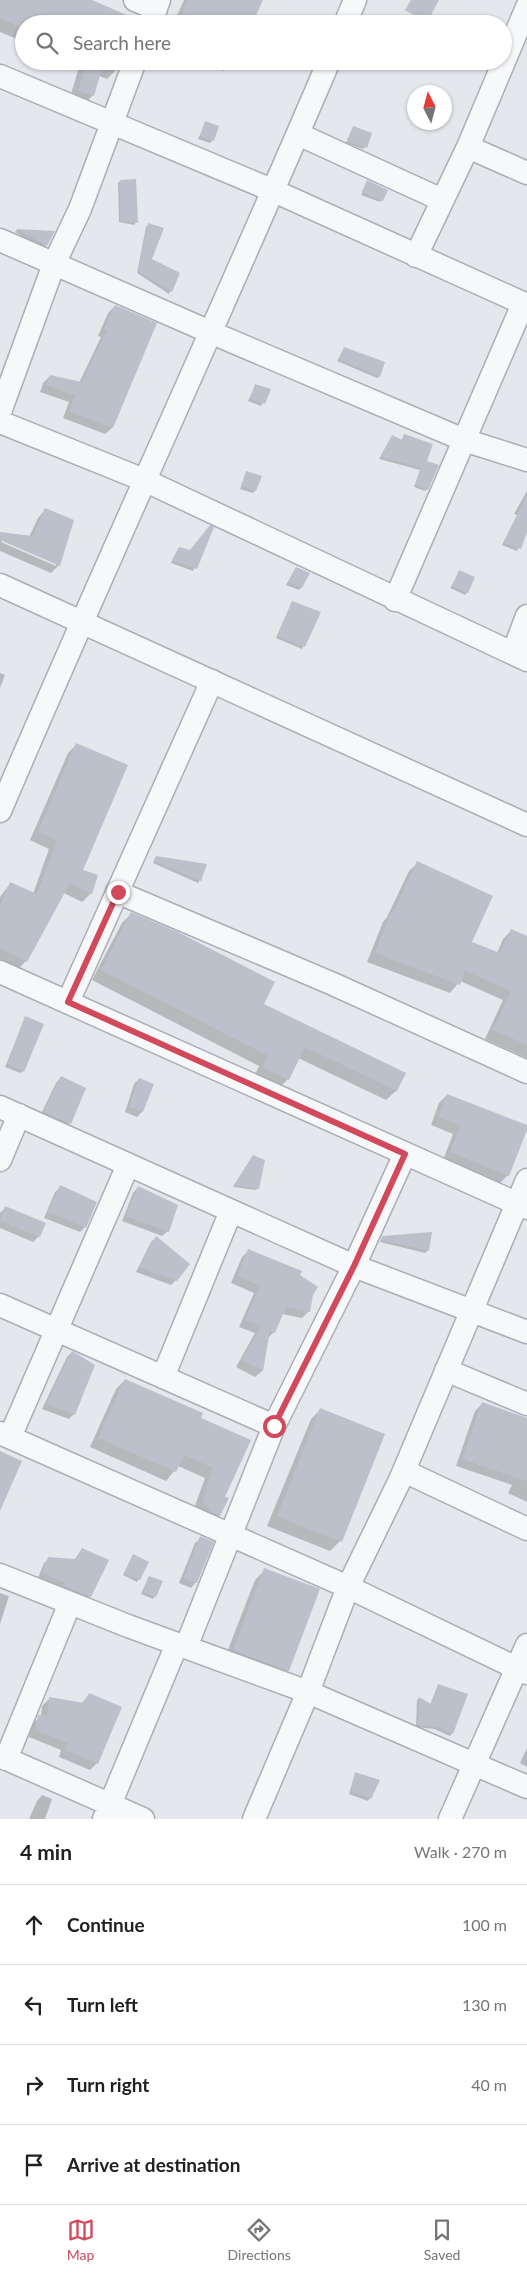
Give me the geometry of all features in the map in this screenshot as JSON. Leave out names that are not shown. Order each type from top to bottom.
[{"type":"street","points":[[135,0],[155,11]]},
{"type":"street","points":[[349,15],[355,0]]},
{"type":"street","points":[[512,43],[527,7]]},
{"type":"street","points":[[0,412],[54,264],[83,200],[132,70]]},
{"type":"street","points":[[0,810],[81,621],[274,191],[325,70]]},
{"type":"street","points":[[416,256],[468,147],[500,70]]},
{"type":"street","points":[[0,76],[274,191],[525,305],[395,600]]},
{"type":"street","points":[[298,134],[442,200]]},
{"type":"street","points":[[468,147],[527,173]]},
{"type":"street","points":[[0,240],[464,440],[527,460]]},
{"type":"street","points":[[0,422],[144,480],[395,600],[520,657],[527,616]]},
{"type":"street","points":[[0,586],[527,824]]},
{"type":"street","points":[[68,1002],[212,681]]},
{"type":"street","points":[[118,892],[332,984],[527,1072]]},
{"type":"street","points":[[0,972],[522,1206]]},
{"type":"street","points":[[0,1160],[9,1111],[354,1266],[527,1332]]},
{"type":"street","points":[[107,1812],[231,1534],[274,1426],[354,1266],[405,1154]]},
{"type":"street","points":[[128,1164],[56,1330],[5,1435],[348,1586],[522,1671]]},
{"type":"street","points":[[254,1819],[308,1692],[348,1586],[404,1471],[471,1311],[522,1206],[527,1180]]},
{"type":"street","points":[[162,1377],[231,1210]]},
{"type":"street","points":[[0,1305],[274,1426]]},
{"type":"street","points":[[446,1370],[527,1404]]},
{"type":"street","points":[[404,1471],[527,1529]]},
{"type":"street","points":[[0,1575],[181,1646],[308,1692],[527,1787]]},
{"type":"street","points":[[70,1603],[3,1757],[107,1812],[143,1819]]},
{"type":"street","points":[[450,1819],[473,1762],[522,1671],[527,1645]]},
{"type":"building","points":[[0,0],[92,0],[126,15],[15,15],[15,25],[0,18]]},
{"type":"building","points":[[188,0],[263,0],[256,15],[182,15]]},
{"type":"building","points":[[411,0],[439,0],[431,15],[413,15],[405,10]]},
{"type":"building","points":[[84,70],[101,70],[94,96],[78,91]]},
{"type":"building","points":[[205,121],[219,126],[214,141],[200,136]]},
{"type":"building","points":[[353,126],[372,133],[367,148],[347,141]]},
{"type":"building","points":[[136,179],[138,223],[120,220],[120,180]]},
{"type":"building","points":[[367,180],[388,190],[383,201],[362,192]]},
{"type":"building","points":[[148,223],[164,228],[152,259],[180,273],[172,292],[138,271]]},
{"type":"building","points":[[16,229],[55,231],[47,246]]},
{"type":"building","points":[[115,305],[157,323],[113,428],[69,411],[75,395],[46,385],[50,375],[82,382],[107,330],[104,329]]},
{"type":"building","points":[[344,347],[385,362],[380,377],[339,359]]},
{"type":"building","points":[[255,384],[271,389],[265,404],[250,399]]},
{"type":"building","points":[[404,434],[433,444],[427,461],[439,465],[428,490],[415,485],[421,468],[381,457],[392,435],[402,440]]},
{"type":"building","points":[[246,471],[262,476],[256,491],[241,486]]},
{"type":"building","points":[[527,494],[527,532],[521,549],[504,543]]},
{"type":"building","points":[[45,508],[74,520],[60,566],[0,540],[0,532],[33,536]]},
{"type":"building","points":[[210,525],[214,527],[197,569],[172,560],[179,547],[190,550]]},
{"type":"building","points":[[296,567],[310,573],[302,588],[288,582]]},
{"type":"building","points":[[459,570],[475,577],[468,593],[452,586]]},
{"type":"building","points":[[292,601],[321,612],[305,647],[277,636]]},
{"type":"building","points":[[76,743],[128,765],[83,870],[98,875],[92,894],[70,883],[27,962],[0,948],[0,905],[10,882],[37,894],[57,840],[38,832]]},
{"type":"building","points":[[156,856],[207,864],[201,881],[154,861]]},
{"type":"building","points":[[417,861],[493,896],[472,942],[500,953],[511,929],[527,936],[527,1045],[493,1030],[511,991],[465,971],[460,985],[375,953],[391,912],[393,913]]},
{"type":"building","points":[[131,912],[178,932],[275,982],[264,1004],[406,1073],[397,1091],[305,1047],[289,1080],[262,1067],[268,1056],[101,970]]},
{"type":"building","points":[[25,1016],[44,1024],[24,1072],[7,1064]]},
{"type":"building","points":[[61,1076],[86,1088],[71,1124],[43,1112]]},
{"type":"building","points":[[139,1078],[154,1084],[143,1112],[129,1107]]},
{"type":"building","points":[[447,1094],[527,1125],[527,1130],[509,1176],[450,1152],[460,1126],[438,1117]]},
{"type":"building","points":[[253,1155],[265,1160],[259,1189],[234,1185]]},
{"type":"building","points":[[60,1185],[97,1202],[86,1228],[48,1212]]},
{"type":"building","points":[[138,1186],[178,1205],[169,1232],[126,1216]]},
{"type":"building","points":[[5,1206],[46,1223],[40,1237],[0,1221]]},
{"type":"building","points":[[432,1232],[429,1251],[381,1240],[382,1236]]},
{"type":"building","points":[[156,1236],[190,1264],[177,1281],[139,1267]]},
{"type":"building","points":[[248,1249],[302,1271],[300,1275],[318,1287],[313,1295],[310,1312],[286,1307],[275,1333],[270,1330],[263,1371],[242,1360],[261,1326],[245,1320],[260,1286],[237,1276]]},
{"type":"building","points":[[72,1351],[95,1365],[75,1415],[46,1404]]},
{"type":"building","points":[[125,1379],[203,1413],[201,1418],[251,1440],[225,1497],[229,1498],[220,1516],[212,1512],[202,1501],[213,1468],[184,1455],[176,1472],[98,1438]]},
{"type":"building","points":[[482,1402],[527,1418],[527,1481],[462,1459]]},
{"type":"building","points":[[320,1408],[385,1434],[342,1542],[277,1516]]},
{"type":"building","points":[[0,1451],[22,1461],[0,1511]]},
{"type":"building","points":[[200,1536],[214,1542],[197,1583],[184,1578]]},
{"type":"building","points":[[82,1548],[109,1560],[91,1597],[64,1586],[65,1583],[42,1573],[48,1557],[76,1559]]},
{"type":"building","points":[[133,1554],[149,1562],[140,1580],[124,1573]]},
{"type":"building","points":[[264,1568],[320,1589],[289,1671],[233,1650]]},
{"type":"building","points":[[149,1576],[163,1581],[156,1597],[142,1592]]},
{"type":"building","points":[[438,1684],[468,1694],[453,1734],[437,1727],[418,1725],[419,1697],[431,1704]]},
{"type":"building","points":[[89,1693],[122,1707],[98,1764],[65,1750],[68,1743],[36,1730],[38,1715],[47,1716],[49,1697],[84,1703]]},
{"type":"building","points":[[355,1772],[380,1780],[371,1799],[351,1791]]},
{"type":"route","points":[[118,892],[68,1002],[405,1154],[354,1266],[274,1426]]}]
